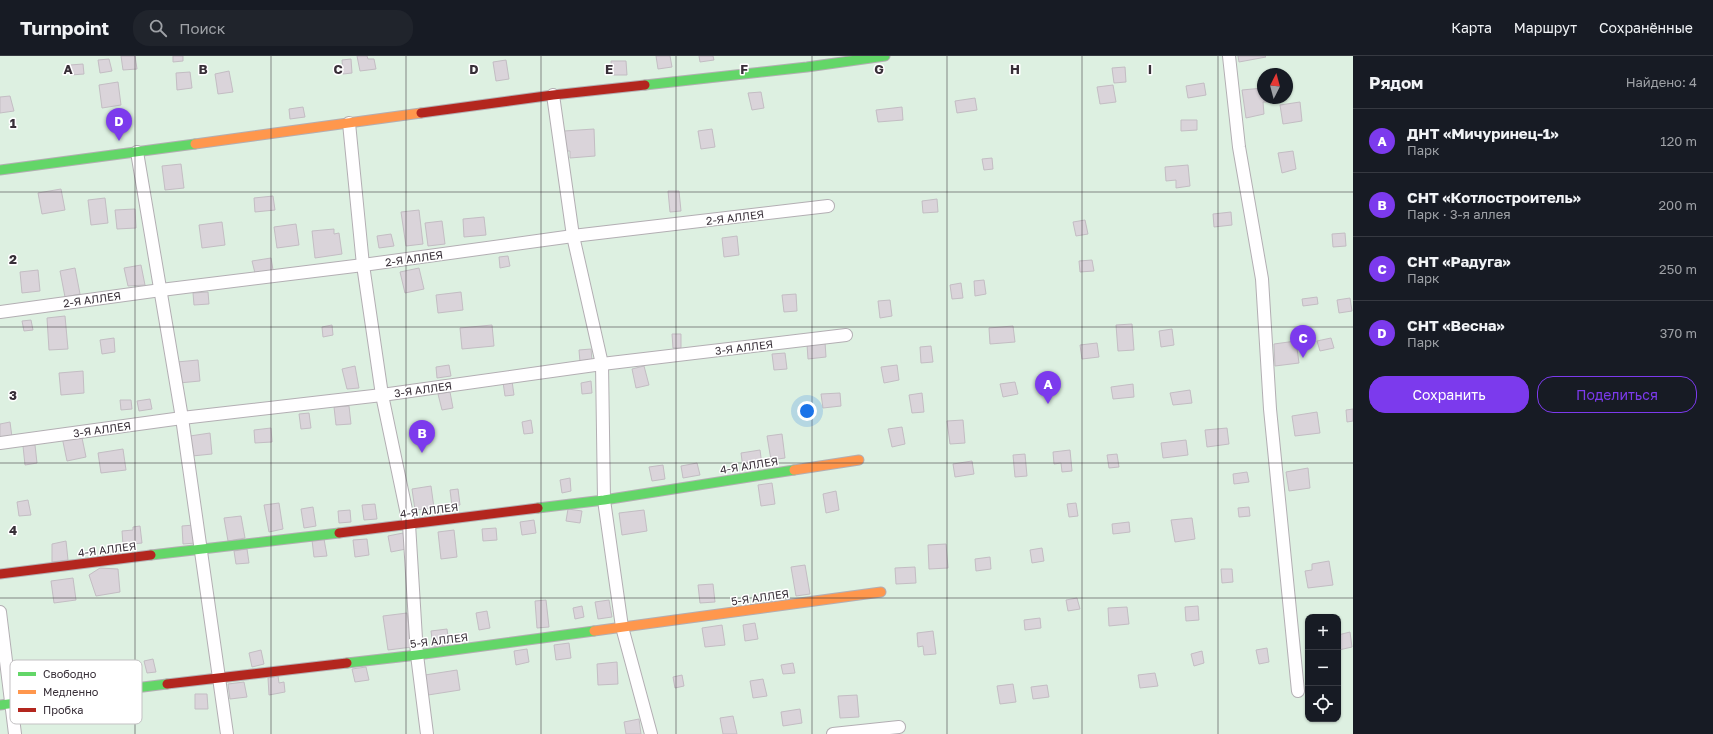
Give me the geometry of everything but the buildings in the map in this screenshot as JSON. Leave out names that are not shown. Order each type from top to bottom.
[{"type":"street","points":[[0,170],[553,96],[807,67],[885,56]]},
{"type":"street","points":[[1229,56],[1239,148],[1262,279],[1270,409],[1298,691]]},
{"type":"street","points":[[553,96],[573,236],[602,364],[604,500],[622,628],[651,734]]},
{"type":"street","points":[[349,123],[363,265],[382,395],[409,524],[417,655],[427,734]]},
{"type":"street","points":[[137,152],[182,418],[227,734]]},
{"type":"street","name":"2-Я АЛЛЕЯ","points":[[0,312],[573,236],[828,206]]},
{"type":"street","name":"3-Я АЛЛЕЯ","points":[[0,443],[182,418],[382,395],[602,364],[846,335]]},
{"type":"street","name":"4-Я АЛЛЕЯ","points":[[0,574],[604,500],[859,460]]},
{"type":"street","name":"5-Я АЛЛЕЯ","points":[[142,687],[417,655],[881,592]]},
{"type":"street","points":[[0,612],[10,689]]},
{"type":"street","name":"5-Я АЛЛЕЯ","points":[[0,705],[10,704]]},
{"type":"street","points":[[14,724],[15,734]]},
{"type":"street","points":[[833,734],[899,727]]},
{"type":"green space","points":[[0,56],[1353,56],[1353,734],[0,734]]},
{"type":"traffic: fast","points":[[645,85],[807,67],[885,56]]},
{"type":"traffic: fast","points":[[0,170],[195,144]]},
{"type":"traffic: fast","points":[[538,508],[604,500],[794,470]]},
{"type":"traffic: fast","points":[[151,555],[339,533]]},
{"type":"traffic: fast","points":[[347,663],[594,631]]},
{"type":"traffic: fast","points":[[142,687],[167,684]]},
{"type":"traffic: fast","points":[[0,705],[10,704]]},
{"type":"traffic: slow","points":[[195,144],[421,113]]},
{"type":"traffic: slow","points":[[794,470],[859,460]]},
{"type":"traffic: slow","points":[[594,631],[881,592]]},
{"type":"traffic: jam","points":[[421,113],[553,95],[645,85]]},
{"type":"traffic: jam","points":[[339,533],[538,508]]},
{"type":"traffic: jam","points":[[0,574],[151,555]]},
{"type":"traffic: jam","points":[[167,684],[347,663]]},
{"type":"place","name":"СНТ «Весна»","points":[[119,141]]},
{"type":"place","name":"СНТ «Радуга»","points":[[1303,358]]},
{"type":"place","name":"ДНТ «Мичуринец-1»","points":[[1048,404]]},
{"type":"place","name":"СНТ «Котлостроитель»","points":[[422,453]]}]
